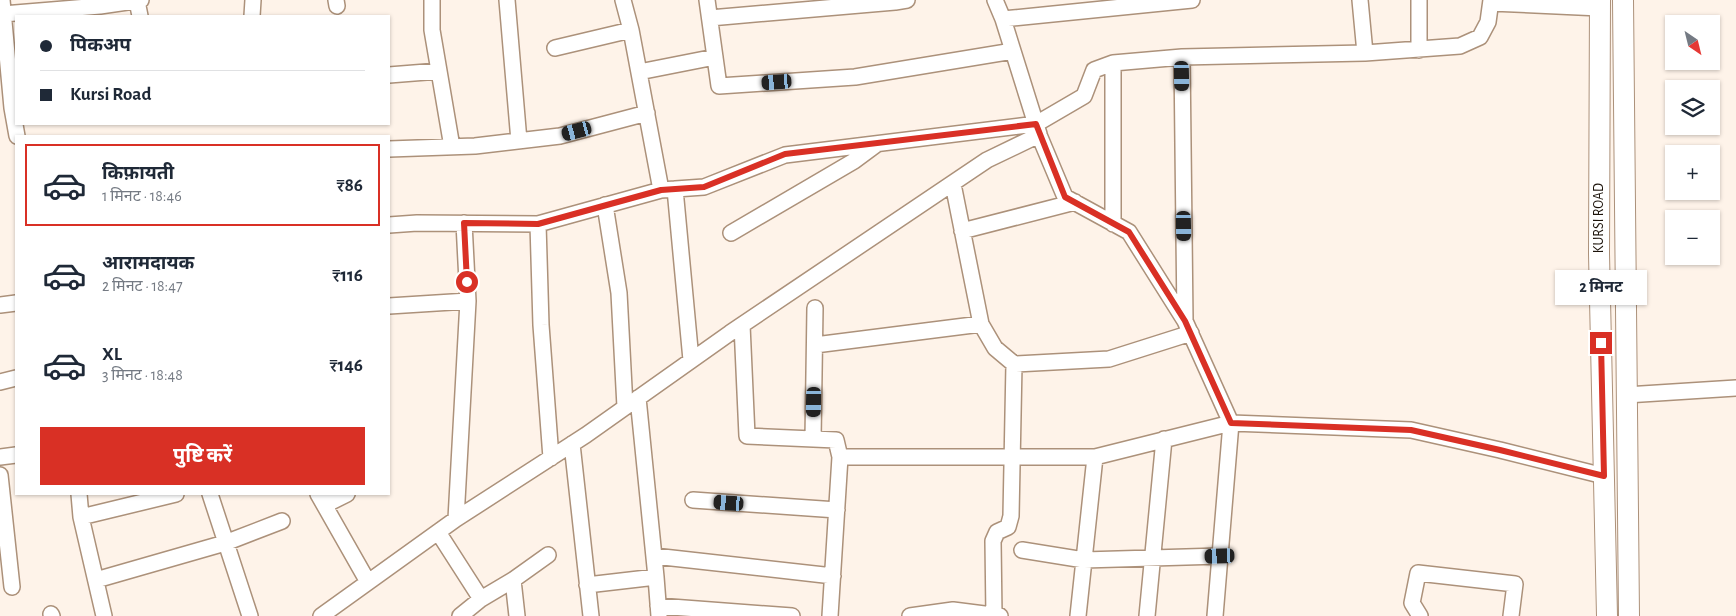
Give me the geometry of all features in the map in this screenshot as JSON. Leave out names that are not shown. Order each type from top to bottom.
[{"type":"main road","name":"KURSI ROAD","points":[[1626,2],[1624,123],[1629,616]]},
{"type":"main road","name":"KURSI ROAD","points":[[1594,4],[1600,125],[1599,254],[1607,616]]},
{"type":"main road","points":[[1600,125],[1624,123]]},
{"type":"main road","points":[[1602,397],[1626,395]]},
{"type":"street","points":[[252,15],[253,0]]},
{"type":"street","points":[[432,0],[432,30],[452,147]]},
{"type":"street","points":[[508,0],[519,141]]},
{"type":"street","points":[[623,0],[631,30],[647,113],[668,190],[691,360]]},
{"type":"street","points":[[707,0],[719,86],[855,77],[1013,51]]},
{"type":"street","points":[[710,18],[907,0]]},
{"type":"street","points":[[995,0],[1003,19],[1038,130],[1065,197],[1129,232],[1188,327],[1231,423],[1215,616]]},
{"type":"street","points":[[1003,19],[1192,0]]},
{"type":"street","points":[[1360,0],[1364,52]]},
{"type":"street","points":[[1419,0],[1419,50]]},
{"type":"street","points":[[14,108],[3,7],[100,6],[139,1],[140,15]]},
{"type":"street","points":[[321,616],[456,519],[572,444],[742,325],[987,160],[1038,130],[1084,96],[1094,70],[1113,63],[1182,57],[1419,50],[1460,46],[1480,37],[1488,22],[1491,2],[1594,4]]},
{"type":"street","points":[[555,48],[631,30]]},
{"type":"street","points":[[639,72],[715,57]]},
{"type":"street","points":[[1182,57],[1188,327]]},
{"type":"street","points":[[1113,63],[1113,224]]},
{"type":"street","points":[[390,75],[439,71]]},
{"type":"street","points":[[390,149],[475,146],[560,136],[647,113]]},
{"type":"street","points":[[390,224],[538,224],[668,190],[704,187],[785,154],[878,143],[1038,130]]},
{"type":"street","points":[[732,233],[854,161],[878,143]]},
{"type":"street","points":[[953,184],[981,324],[995,348],[1014,364],[1110,359],[1188,327]]},
{"type":"street","points":[[962,231],[1075,202]]},
{"type":"street","points":[[605,205],[620,293],[625,407]]},
{"type":"street","points":[[456,519],[468,301],[464,223]]},
{"type":"street","points":[[538,224],[541,325],[551,458]]},
{"type":"street","points":[[390,306],[468,301]]},
{"type":"street","points":[[0,305],[15,303]]},
{"type":"street","points":[[813,439],[815,308]]},
{"type":"street","points":[[815,345],[981,324]]},
{"type":"street","points":[[742,325],[747,436],[836,440],[840,457],[830,616]]},
{"type":"street","points":[[994,616],[993,541],[997,532],[1008,527],[1011,516],[1014,364]]},
{"type":"street","points":[[0,382],[15,378]]},
{"type":"street","points":[[1626,395],[1736,388]]},
{"type":"street","points":[[638,398],[658,611],[792,616]]},
{"type":"street","points":[[840,457],[1095,457],[1231,423],[1411,430],[1604,476]]},
{"type":"street","points":[[1147,616],[1164,440]]},
{"type":"street","points":[[572,444],[591,616]]},
{"type":"street","points":[[0,457],[15,455]]},
{"type":"street","points":[[1078,616],[1095,457]]},
{"type":"street","points":[[0,475],[12,587]]},
{"type":"street","points":[[79,495],[81,517],[104,616]]},
{"type":"street","points":[[81,517],[172,495]]},
{"type":"street","points":[[210,495],[250,616]]},
{"type":"street","points":[[342,495],[322,499],[368,582]]},
{"type":"street","points":[[692,500],[837,510]]},
{"type":"street","points":[[96,580],[225,543],[282,521]]},
{"type":"street","points":[[438,532],[481,599]]},
{"type":"street","points":[[1022,550],[1084,560],[1220,556]]},
{"type":"street","points":[[460,616],[481,599],[514,580],[548,555]]},
{"type":"street","points":[[654,556],[833,576]]},
{"type":"street","points":[[1420,616],[1412,603],[1418,573],[1515,584],[1511,616]]},
{"type":"street","points":[[587,585],[656,577]]},
{"type":"street","points":[[514,580],[517,616]]},
{"type":"street","points":[[910,616],[953,610],[1000,616]]},
{"type":"route","points":[[467,282],[464,223],[538,224],[661,190],[704,187],[785,154],[1036,124],[1065,197],[1129,232],[1185,321],[1231,423],[1411,430],[1604,476],[1601,343]]}]
